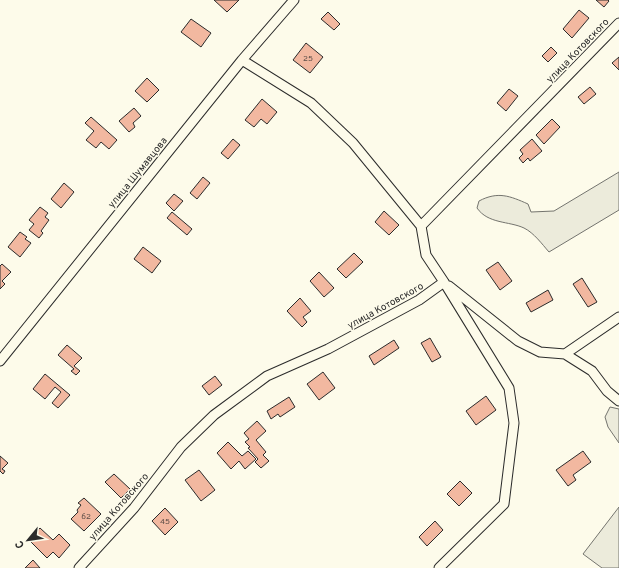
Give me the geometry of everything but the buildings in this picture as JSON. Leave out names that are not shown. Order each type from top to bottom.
[{"type":"street","name":"улица Шумавцова","points":[[0,361],[242,60],[294,0]]},
{"type":"street","name":"улица Котовского","points":[[421,226],[619,23]]},
{"type":"street","points":[[242,60],[311,103],[353,143],[421,226],[426,255],[509,388],[514,423],[504,504],[439,568]]},
{"type":"street","points":[[444,282],[518,341],[540,352],[565,354],[592,371],[607,391],[619,401]]},
{"type":"street","name":"улица Котовского","points":[[78,568],[134,508],[181,447],[214,415],[267,376],[328,349],[419,300],[444,282]]},
{"type":"street","points":[[565,354],[619,317]]},
{"type":"shaded area","points":[[619,172],[619,210],[549,252],[528,230],[493,220],[477,208],[479,201],[498,195],[510,197],[528,204],[531,212],[554,211]]},
{"type":"shaded area","points":[[610,407],[619,409],[619,443],[608,427],[605,417]]},
{"type":"shaded area","points":[[619,507],[619,568],[602,568],[583,554]]}]
